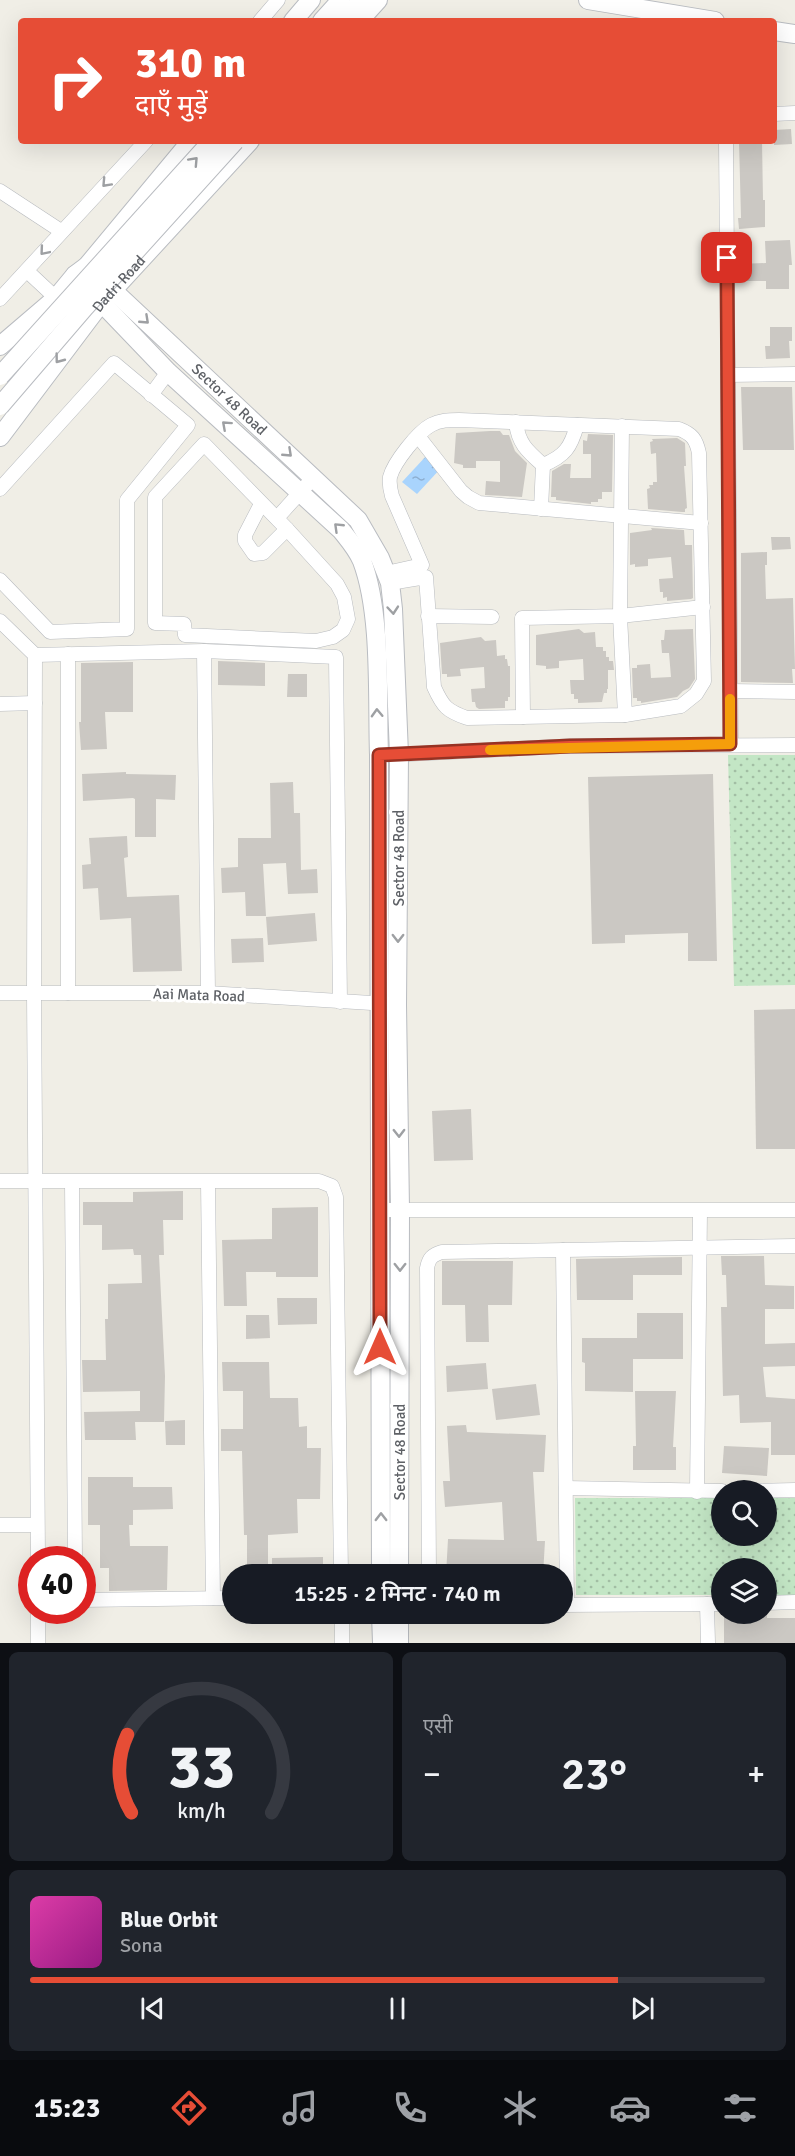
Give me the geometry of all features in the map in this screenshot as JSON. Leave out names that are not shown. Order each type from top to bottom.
[{"type":"street","points":[[263,18],[281,0],[301,11]]},
{"type":"street","points":[[325,18],[341,0]]},
{"type":"street","points":[[346,18],[362,0]]},
{"type":"street","points":[[362,18],[378,0]]},
{"type":"street","points":[[588,0],[697,18]]},
{"type":"street","points":[[777,31],[795,34]]},
{"type":"street","points":[[777,114],[795,113]]},
{"type":"street","points":[[0,299],[143,144]]},
{"type":"street","points":[[0,346],[56,298],[188,144]]},
{"type":"street","points":[[0,376],[209,144]]},
{"type":"street","points":[[0,406],[85,307],[233,144]]},
{"type":"street","name":"Dadri Road","points":[[0,437],[107,297],[247,144]]},
{"type":"street","points":[[726,144],[730,744]]},
{"type":"street","points":[[0,191],[61,231]]},
{"type":"street","points":[[27,271],[56,298]]},
{"type":"street","name":"Sector 48 Road","points":[[81,271],[107,297],[314,477],[358,520],[380,558],[388,578],[393,609],[399,754],[380,1210],[381,1564]]},
{"type":"street","name":"Sector 48 Road","points":[[107,297],[168,372],[341,530],[353,544],[361,559],[369,583],[376,657],[388,1004],[400,1209],[399,1564]]},
{"type":"street","points":[[0,489],[114,363],[188,425],[127,500],[126,629],[50,632],[0,580]]},
{"type":"street","points":[[151,395],[168,372]]},
{"type":"street","points":[[728,375],[795,374]]},
{"type":"street","points":[[442,420],[679,429],[692,433],[697,442],[704,681],[696,694],[681,706],[625,715],[467,718],[452,712],[442,704],[434,687],[426,577],[388,578],[422,565],[389,484],[395,465],[430,425],[442,420]]},
{"type":"street","points":[[516,422],[517,435],[525,450],[543,465]]},
{"type":"street","points":[[543,465],[557,459],[572,444],[577,424]]},
{"type":"street","points":[[622,426],[620,616],[625,715]]},
{"type":"street","points":[[418,436],[468,497],[479,503],[492,506],[701,523]]},
{"type":"street","points":[[204,444],[261,504],[277,518],[337,584],[344,597],[348,619],[343,630],[333,637],[316,641],[185,635],[184,624],[155,623],[155,497],[204,444]]},
{"type":"street","points":[[540,509],[543,465]]},
{"type":"street","points":[[277,518],[314,477]]},
{"type":"street","points":[[261,504],[244,536],[244,541],[254,554],[263,553],[287,529]]},
{"type":"street","points":[[523,717],[522,618],[620,616],[703,607]]},
{"type":"street","points":[[428,616],[492,617]]},
{"type":"street","points":[[0,621],[34,655],[38,1546]]},
{"type":"street","points":[[34,655],[204,651],[336,657],[340,1002]]},
{"type":"street","points":[[204,651],[208,993]]},
{"type":"street","points":[[68,654],[68,993]]},
{"type":"street","points":[[730,691],[795,692]]},
{"type":"street","points":[[0,704],[34,703]]},
{"type":"street","points":[[379,755],[570,746],[795,745]]},
{"type":"street","name":"Aai Mata Road","points":[[0,993],[208,993],[388,1004]]},
{"type":"street","points":[[0,1181],[319,1182],[332,1186],[336,1197],[341,1564]]},
{"type":"street","points":[[72,1182],[75,1546]]},
{"type":"street","points":[[208,1182],[213,1598]]},
{"type":"street","points":[[380,1210],[795,1210]]},
{"type":"street","points":[[697,1492],[700,1211]]},
{"type":"street","points":[[429,1564],[428,1260],[441,1252],[795,1246]]},
{"type":"street","points":[[563,1250],[565,1564]]},
{"type":"street","points":[[566,1488],[711,1491]]},
{"type":"street","points":[[777,1490],[795,1490]]},
{"type":"street","points":[[0,1525],[37,1525]]},
{"type":"street","points":[[96,1600],[222,1598]]},
{"type":"street","points":[[777,1603],[795,1602]]},
{"type":"street","points":[[573,1605],[711,1604]]},
{"type":"street","points":[[38,1624],[38,1643]]},
{"type":"street","points":[[342,1624],[342,1643]]},
{"type":"street","points":[[381,1624],[381,1643]]},
{"type":"street","points":[[399,1624],[399,1643]]},
{"type":"street","points":[[708,1643],[711,1624]]},
{"type":"green space","points":[[728,755],[795,755],[795,985],[734,986]]},
{"type":"green space","points":[[575,1498],[711,1498],[711,1546],[777,1546],[777,1498],[795,1498],[795,1595],[777,1595],[777,1558],[711,1558],[711,1595],[576,1595]]},
{"type":"water","points":[[428,454],[442,467],[417,494],[402,482]]},
{"type":"building","points":[[791,129],[792,144],[774,145],[777,144],[777,130]]},
{"type":"building","points":[[739,144],[762,144],[765,227],[739,229],[738,218],[741,218]]},
{"type":"building","points":[[790,240],[792,265],[789,265],[789,289],[766,289],[766,281],[739,281],[738,264],[766,263],[765,241]]},
{"type":"building","points":[[770,327],[792,327],[792,341],[789,341],[790,358],[766,359],[765,346],[770,346]]},
{"type":"building","points":[[741,387],[792,387],[794,450],[743,450]]},
{"type":"building","points":[[500,431],[503,435],[509,435],[515,451],[527,463],[522,497],[485,495],[486,481],[500,482],[500,461],[476,461],[476,468],[463,468],[463,465],[454,463],[456,433]]},
{"type":"building","points":[[588,434],[613,435],[612,492],[602,492],[602,499],[598,499],[598,502],[591,502],[591,504],[556,500],[556,497],[551,497],[552,471],[564,464],[571,464],[570,478],[591,478],[591,454],[583,454],[583,440],[587,441]]},
{"type":"building","points":[[677,438],[685,443],[687,508],[685,512],[648,509],[647,489],[650,488],[649,485],[653,485],[653,482],[657,482],[656,453],[651,454],[650,442],[653,441],[652,439]]},
{"type":"building","points":[[651,528],[684,530],[685,545],[692,545],[693,598],[667,601],[667,597],[663,598],[659,579],[673,578],[671,557],[648,559],[648,566],[630,565],[630,533],[652,530]]},
{"type":"building","points":[[771,537],[790,537],[791,549],[772,550]]},
{"type":"building","points":[[767,552],[766,599],[793,598],[795,669],[792,669],[793,683],[741,682],[741,553]]},
{"type":"building","points":[[579,629],[584,633],[595,632],[596,647],[603,647],[606,657],[609,657],[609,661],[613,661],[614,670],[608,670],[608,689],[607,693],[604,693],[602,702],[578,703],[578,699],[574,699],[574,694],[571,694],[570,680],[584,680],[583,659],[559,661],[559,668],[546,669],[546,666],[536,665],[536,635]]},
{"type":"building","points":[[693,629],[695,679],[689,688],[677,697],[641,703],[637,701],[637,698],[633,698],[632,668],[637,668],[637,665],[650,664],[651,678],[671,677],[669,653],[662,653],[661,640],[664,640],[665,630]]},
{"type":"building","points":[[481,637],[485,641],[496,640],[497,656],[505,655],[508,666],[510,666],[510,697],[508,701],[505,701],[505,708],[479,709],[475,702],[472,702],[471,689],[485,688],[484,667],[460,669],[461,676],[447,677],[447,674],[442,674],[440,643]]},
{"type":"building","points":[[218,661],[265,663],[265,686],[218,685]]},
{"type":"building","points":[[133,662],[133,712],[105,712],[107,749],[81,750],[79,722],[81,722],[81,663]]},
{"type":"building","points":[[288,674],[307,674],[307,697],[287,697]]},
{"type":"building","points":[[126,772],[126,774],[176,775],[175,800],[156,799],[156,837],[135,837],[135,799],[133,798],[83,801],[82,774]]},
{"type":"building","points":[[713,774],[717,961],[688,961],[688,933],[625,935],[625,943],[592,944],[588,777]]},
{"type":"building","points":[[293,782],[294,813],[300,813],[301,870],[317,869],[318,893],[288,894],[286,863],[263,864],[266,916],[246,916],[245,892],[222,893],[221,868],[238,867],[238,838],[271,838],[270,783]]},
{"type":"building","points":[[127,836],[128,857],[124,858],[127,897],[179,895],[182,971],[133,972],[131,918],[100,920],[98,888],[83,889],[82,865],[91,864],[89,838]]},
{"type":"building","points":[[315,913],[317,941],[268,945],[266,917]]},
{"type":"building","points":[[263,938],[264,962],[232,963],[231,939]]},
{"type":"building","points":[[795,1009],[795,1149],[756,1149],[754,1010]]},
{"type":"building","points":[[471,1109],[473,1160],[434,1161],[432,1111]]},
{"type":"building","points":[[183,1191],[183,1220],[163,1220],[164,1255],[159,1255],[165,1376],[164,1422],[135,1422],[136,1440],[85,1440],[84,1412],[140,1411],[140,1391],[83,1392],[82,1360],[106,1360],[105,1319],[108,1319],[108,1284],[142,1283],[141,1255],[134,1255],[133,1249],[102,1250],[102,1225],[83,1225],[83,1202],[133,1202],[133,1192]]},
{"type":"building","points":[[318,1207],[318,1277],[276,1277],[276,1272],[246,1272],[247,1306],[224,1306],[222,1240],[272,1239],[272,1208]]},
{"type":"building","points":[[721,1256],[764,1256],[765,1285],[794,1286],[794,1309],[765,1309],[765,1344],[795,1343],[795,1366],[763,1367],[766,1397],[795,1399],[795,1455],[771,1455],[771,1422],[740,1423],[739,1395],[723,1396],[721,1307],[727,1307],[726,1275],[722,1275]]},
{"type":"building","points":[[682,1257],[682,1275],[633,1275],[633,1300],[577,1300],[576,1259]]},
{"type":"building","points":[[442,1261],[513,1261],[512,1305],[488,1305],[489,1342],[466,1342],[465,1305],[442,1305]]},
{"type":"building","points":[[277,1298],[317,1298],[317,1324],[278,1325]]},
{"type":"building","points":[[637,1313],[683,1313],[683,1359],[633,1359],[633,1392],[585,1391],[582,1338],[637,1338]]},
{"type":"building","points":[[246,1315],[269,1315],[270,1338],[246,1339]]},
{"type":"building","points":[[222,1362],[269,1362],[270,1398],[298,1398],[299,1427],[307,1426],[307,1448],[321,1448],[320,1499],[297,1499],[298,1533],[268,1535],[268,1564],[247,1564],[242,1451],[221,1451],[221,1429],[243,1429],[243,1391],[223,1391]]},
{"type":"building","points":[[486,1363],[488,1389],[447,1392],[446,1366]]},
{"type":"building","points":[[536,1384],[540,1415],[496,1420],[492,1389]]},
{"type":"building","points":[[635,1391],[676,1391],[673,1447],[676,1447],[676,1470],[633,1470],[633,1446],[636,1446]]},
{"type":"building","points":[[185,1420],[185,1445],[166,1445],[165,1421]]},
{"type":"building","points":[[466,1425],[467,1432],[546,1435],[544,1472],[533,1472],[537,1541],[545,1541],[544,1564],[447,1564],[448,1539],[504,1540],[502,1502],[445,1507],[443,1481],[450,1481],[447,1426]]},
{"type":"building","points":[[724,1446],[769,1448],[767,1476],[722,1473]]},
{"type":"building","points":[[88,1477],[133,1477],[133,1487],[172,1487],[173,1509],[133,1510],[133,1525],[129,1525],[130,1546],[168,1546],[167,1590],[109,1591],[109,1568],[100,1568],[100,1525],[88,1525]]},
{"type":"building","points":[[323,1557],[323,1564],[272,1564],[272,1558]]},
{"type":"building","points":[[777,1618],[795,1618],[795,1643],[724,1643],[724,1624],[777,1624]]},
{"type":"slow traffic","points":[[490,750],[570,746],[730,744],[730,699]]},
{"type":"route","points":[[380,1347],[379,755],[570,746],[730,744],[727,258]]}]
